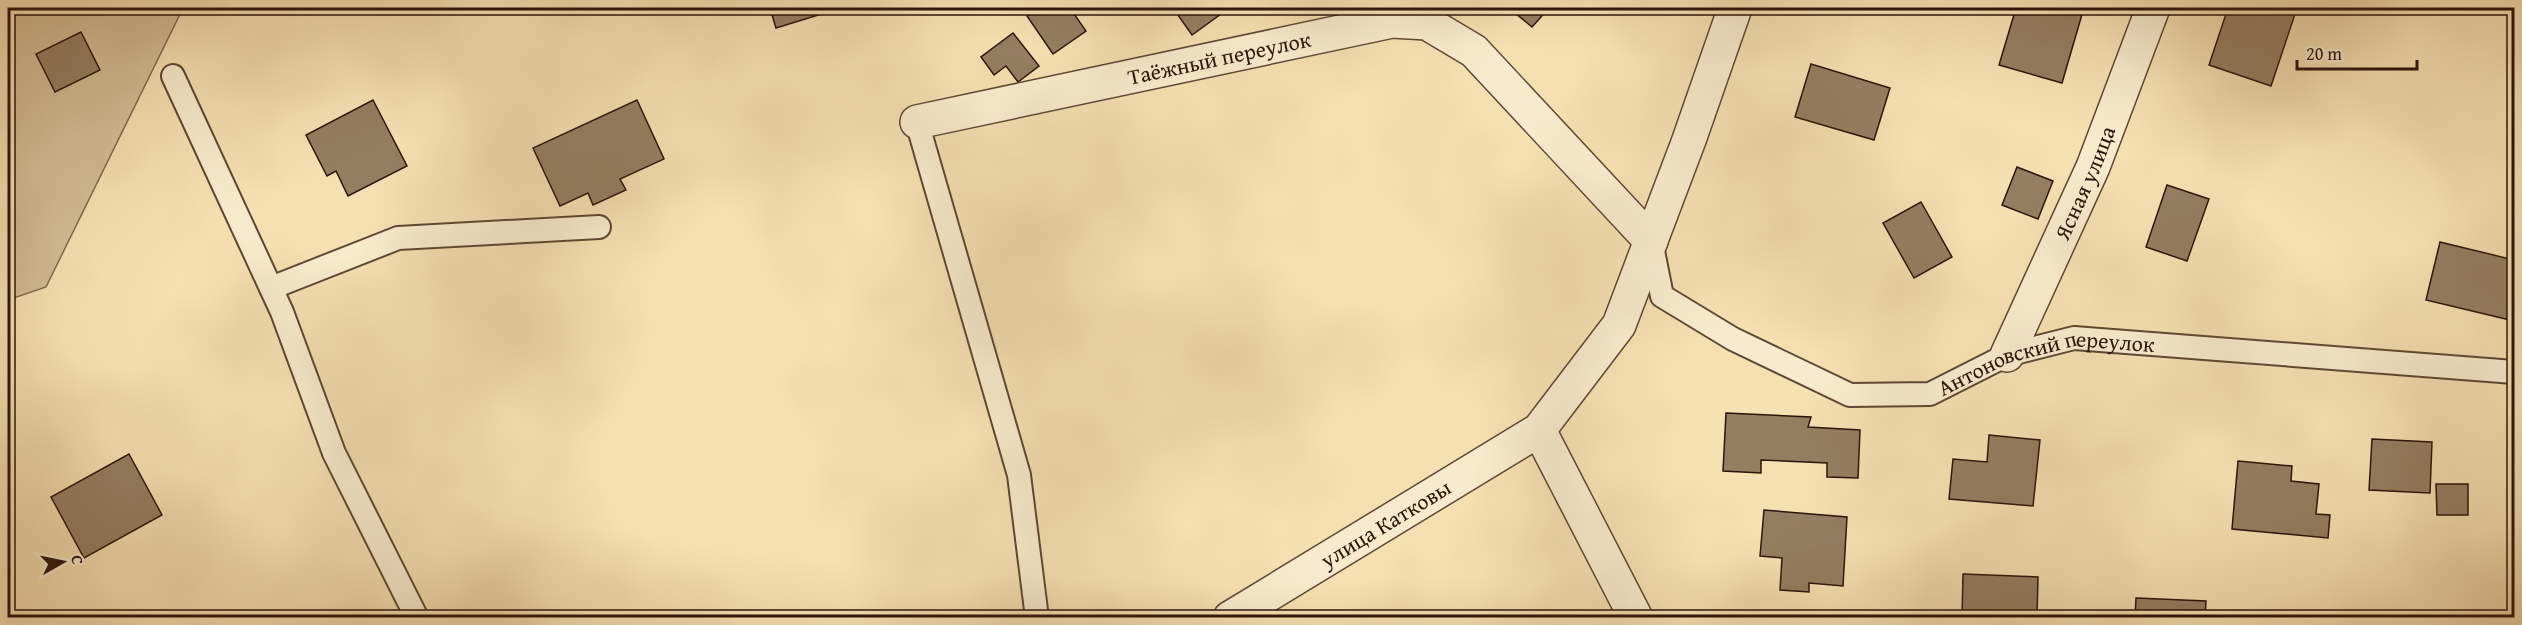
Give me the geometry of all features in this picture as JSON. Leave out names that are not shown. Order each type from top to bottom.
[{"type":"street","points":[[1636,618],[1539,430],[1619,325],[1689,141],[1735,8]]},
{"type":"street","name":"Ясная улица","points":[[2007,355],[2093,167],[2153,8]]},
{"type":"street","name":"Таёжный переулок","points":[[917,123],[1392,21],[1427,23],[1474,51],[1651,241]]},
{"type":"street","name":"улица Катковы","points":[[1230,618],[1539,430]]},
{"type":"lane","points":[[173,76],[282,312],[334,453],[417,618]]},
{"type":"lane","points":[[917,123],[1019,475],[1037,618]]},
{"type":"lane","points":[[271,288],[398,238],[599,227]]},
{"type":"lane","name":"Антоновский переулок","points":[[1651,241],[1662,296],[1733,339],[1850,395],[1930,394],[2007,355],[2074,338],[2514,372]]},
{"type":"shaded area","points":[[8,8],[183,8],[46,287],[8,300]]},
{"type":"building","points":[[770,8],[837,8],[838,9],[776,28]]},
{"type":"building","points":[[1039,8],[1070,8],[1086,31],[1053,54],[1027,16]]},
{"type":"building","points":[[1173,8],[1223,8],[1225,11],[1192,35]]},
{"type":"building","points":[[1509,8],[1549,8],[1532,27]]},
{"type":"building","points":[[2016,8],[2073,8],[2083,11],[2062,83],[1999,65]]},
{"type":"building","points":[[2228,8],[2297,8],[2271,86],[2209,65]]},
{"type":"building","points":[[81,32],[100,70],[55,92],[36,54]]},
{"type":"building","points":[[1013,33],[1039,66],[1018,82],[1006,66],[994,75],[981,57]]},
{"type":"building","points":[[1811,64],[1890,88],[1874,140],[1795,117]]},
{"type":"building","points":[[373,100],[407,166],[348,196],[336,171],[327,176],[306,135]]},
{"type":"building","points":[[637,100],[664,159],[620,179],[626,190],[593,205],[588,193],[560,206],[533,148]]},
{"type":"building","points":[[2017,167],[2053,181],[2038,219],[2002,205]]},
{"type":"building","points":[[2167,185],[2209,199],[2187,261],[2146,247]]},
{"type":"building","points":[[1921,202],[1952,257],[1914,278],[1883,223]]},
{"type":"building","points":[[2440,242],[2514,260],[2514,321],[2426,300]]},
{"type":"building","points":[[1726,413],[1811,417],[1808,427],[1860,430],[1858,478],[1827,477],[1827,463],[1761,460],[1761,473],[1723,471]]},
{"type":"building","points":[[1989,435],[2040,440],[2033,506],[1949,499],[1953,459],[1987,462]]},
{"type":"building","points":[[2372,439],[2432,442],[2430,493],[2369,490]]},
{"type":"building","points":[[129,454],[162,515],[84,558],[51,497]]},
{"type":"building","points":[[2238,461],[2292,466],[2291,481],[2319,484],[2316,514],[2330,515],[2328,538],[2232,529]]},
{"type":"building","points":[[2436,484],[2468,484],[2468,515],[2437,515]]},
{"type":"building","points":[[1764,510],[1847,517],[1843,586],[1809,583],[1809,592],[1780,590],[1782,558],[1760,556]]},
{"type":"building","points":[[1963,574],[2038,577],[2037,617],[1962,618]]},
{"type":"building","points":[[2136,598],[2206,601],[2205,618],[2135,618]]}]
